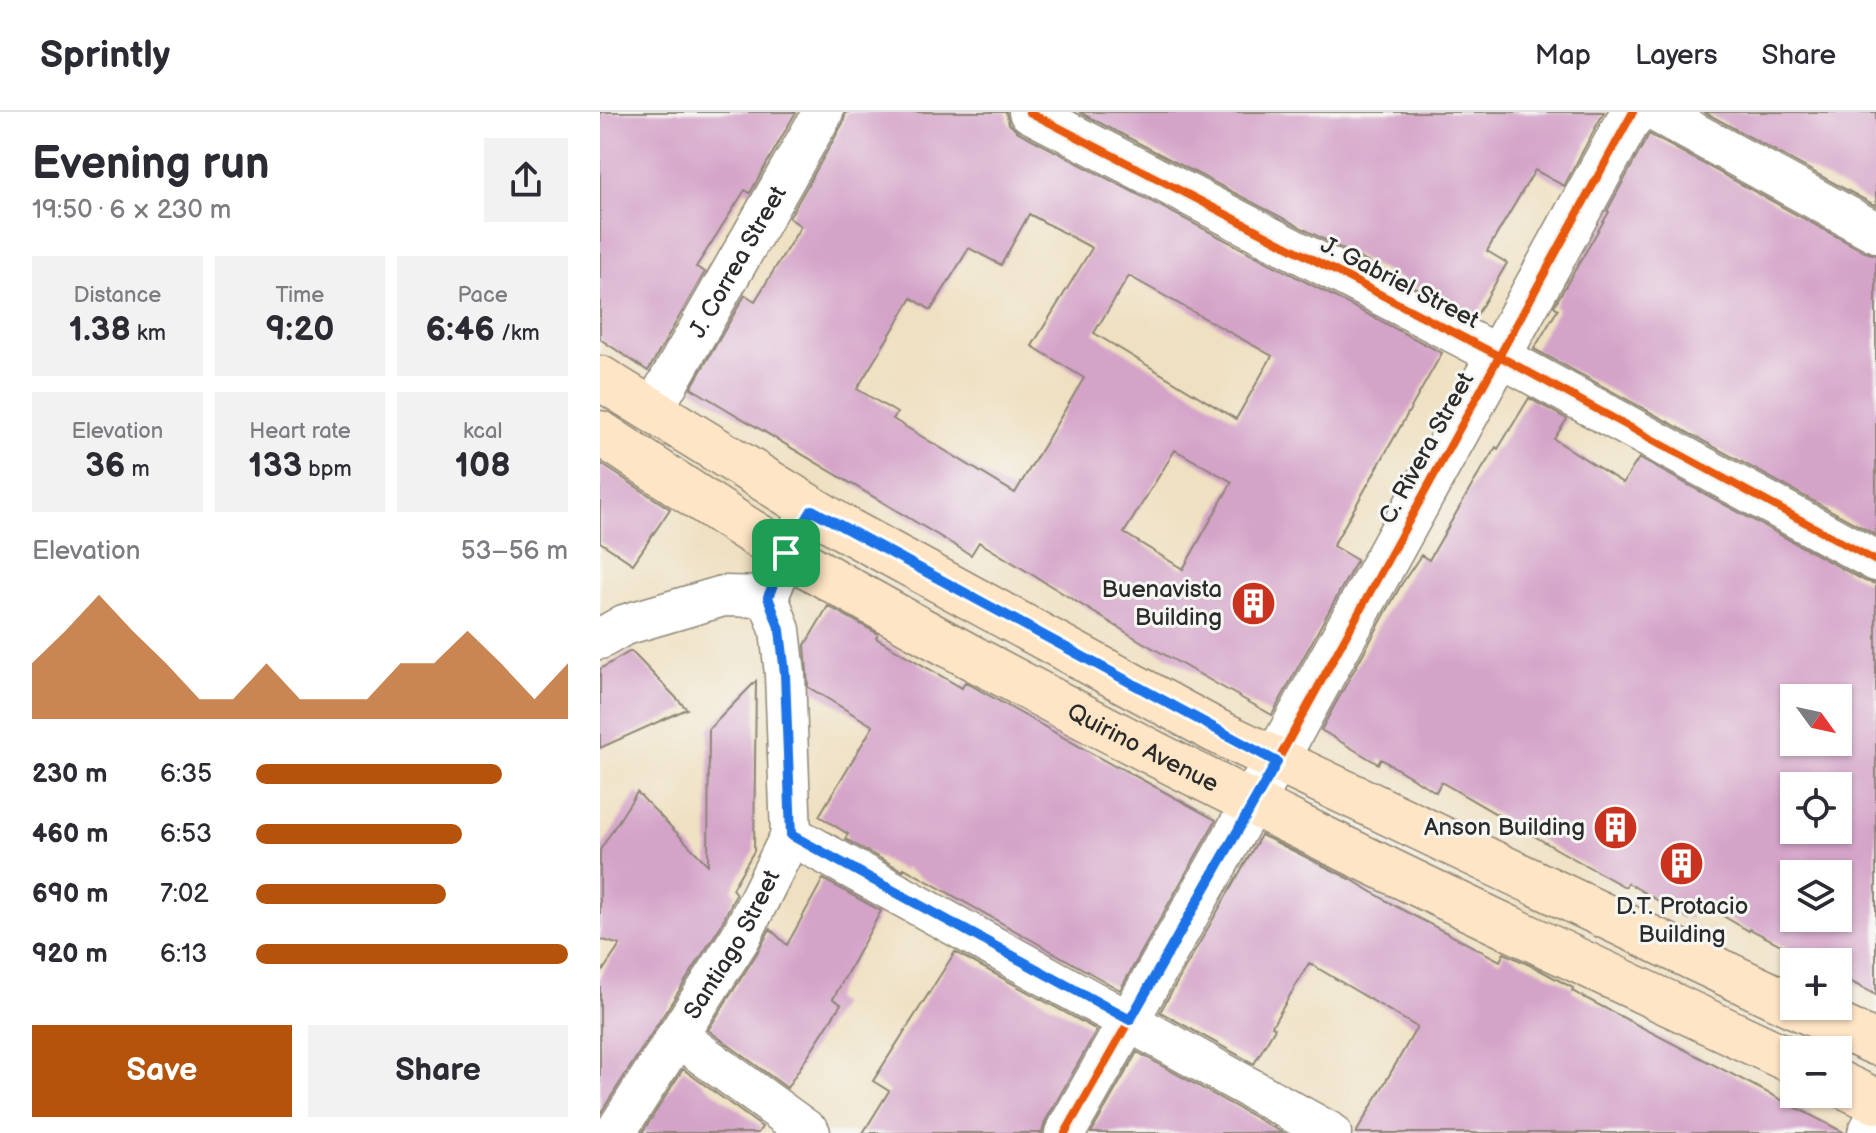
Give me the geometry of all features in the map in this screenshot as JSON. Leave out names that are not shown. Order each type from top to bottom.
[{"type":"main road","name":"Quirino Avenue","points":[[600,378],[812,510],[1277,762],[1780,999]]},
{"type":"main road","name":"Quirino Avenue","points":[[600,433],[786,553],[1095,723],[1412,883],[1780,1055]]},
{"type":"main road","name":"Quirino Avenue","points":[[1825,1020],[1876,1043]]},
{"type":"main road","points":[[1852,1090],[1876,1101]]},
{"type":"street","name":"J. Correa Street","points":[[652,411],[823,112]]},
{"type":"street","name":"J. Gabriel Street","points":[[1029,112],[1499,356],[1876,561]]},
{"type":"street","name":"C. Rivera Street","points":[[1252,803],[1633,112]]},
{"type":"street","points":[[1656,112],[1876,232]]},
{"type":"street","points":[[600,639],[624,625],[723,596],[768,597],[786,553],[812,510]]},
{"type":"street","name":"Santiago Street","points":[[615,1133],[740,938],[791,835],[785,674],[780,630],[768,597]]},
{"type":"street","points":[[1065,1133],[1252,803]]},
{"type":"street","points":[[791,835],[1331,1133]]},
{"type":"street","points":[[677,1036],[810,1133]]},
{"type":"street","points":[[1868,1133],[1876,1118]]},
{"type":"building","points":[[600,112],[796,112],[750,193],[745,190],[696,267],[705,272],[648,371],[600,339]]},
{"type":"building","points":[[846,112],[1006,112],[1009,124],[1018,132],[1442,353],[1333,546],[1357,560],[1272,715],[1142,642],[979,542],[971,555],[691,388],[745,295],[755,301],[801,226],[789,218],[843,123]],"holes":[[[1029,214],[1092,248],[1032,346],[1084,378],[1015,493],[893,419],[897,413],[857,389],[912,298],[931,310],[969,248],[1001,265]],[[1129,276],[1272,356],[1236,419],[1094,333]],[[1175,450],[1232,482],[1183,569],[1124,533]]]},
{"type":"building","points":[[1079,112],[1604,112],[1564,186],[1535,170],[1487,251],[1507,263],[1475,318]]},
{"type":"building","points":[[1704,112],[1876,112],[1876,206]]},
{"type":"building","points":[[1649,134],[1865,252],[1876,255],[1876,535],[1534,349],[1558,309],[1554,306],[1609,212]]},
{"type":"building","points":[[1529,398],[1567,419],[1554,439],[1623,483],[1639,458],[1865,581],[1876,584],[1876,995],[1852,982],[1852,948],[1787,948],[1749,931],[1699,902],[1689,919],[1628,883],[1625,887],[1441,782],[1436,792],[1381,759],[1378,764],[1321,730],[1401,585],[1421,555],[1429,560],[1496,447],[1498,449]]},
{"type":"building","points":[[600,463],[670,509],[633,564],[600,542]]},
{"type":"building","points":[[828,606],[962,688],[965,682],[1216,820],[1120,990],[904,868],[903,871],[845,839],[848,834],[819,816],[873,726],[808,687],[805,645]]},
{"type":"building","points":[[631,651],[687,709],[600,748],[600,669]]},
{"type":"building","points":[[756,681],[754,851],[732,889],[736,894],[720,927],[600,1114],[600,975],[620,945],[600,939],[600,850],[637,792],[708,865],[709,729]]},
{"type":"building","points":[[1261,835],[1352,880],[1500,961],[1504,953],[1538,969],[1573,988],[1572,991],[1780,1099],[1780,1108],[1797,1108],[1845,1133],[1356,1133],[1417,1027],[1309,963],[1254,1064],[1160,1012]]},
{"type":"building","points":[[823,879],[881,911],[833,999],[841,1004],[787,1088],[708,1030],[770,929],[787,945]]},
{"type":"building","points":[[955,952],[1097,1030],[1045,1122],[1042,1133],[863,1133],[889,1091],[873,1081]]},
{"type":"building","points":[[1137,1052],[1283,1133],[1091,1133]]},
{"type":"building","points":[[683,1069],[762,1127],[758,1133],[642,1133]]},
{"type":"cycle path","points":[[1029,112],[1499,356],[1876,561]]},
{"type":"cycle path","points":[[1065,1133],[1277,762],[1633,112]]},
{"type":"place","name":"Buenavista Building","points":[[1253,603]]},
{"type":"place","name":"Anson Building","points":[[1616,827]]},
{"type":"place","name":"D.T. Protacio Building","points":[[1682,864]]},
{"type":"route","points":[[812,510],[1277,762],[1130,1020],[791,835],[785,674],[780,630],[768,597],[786,553],[812,510]]}]
